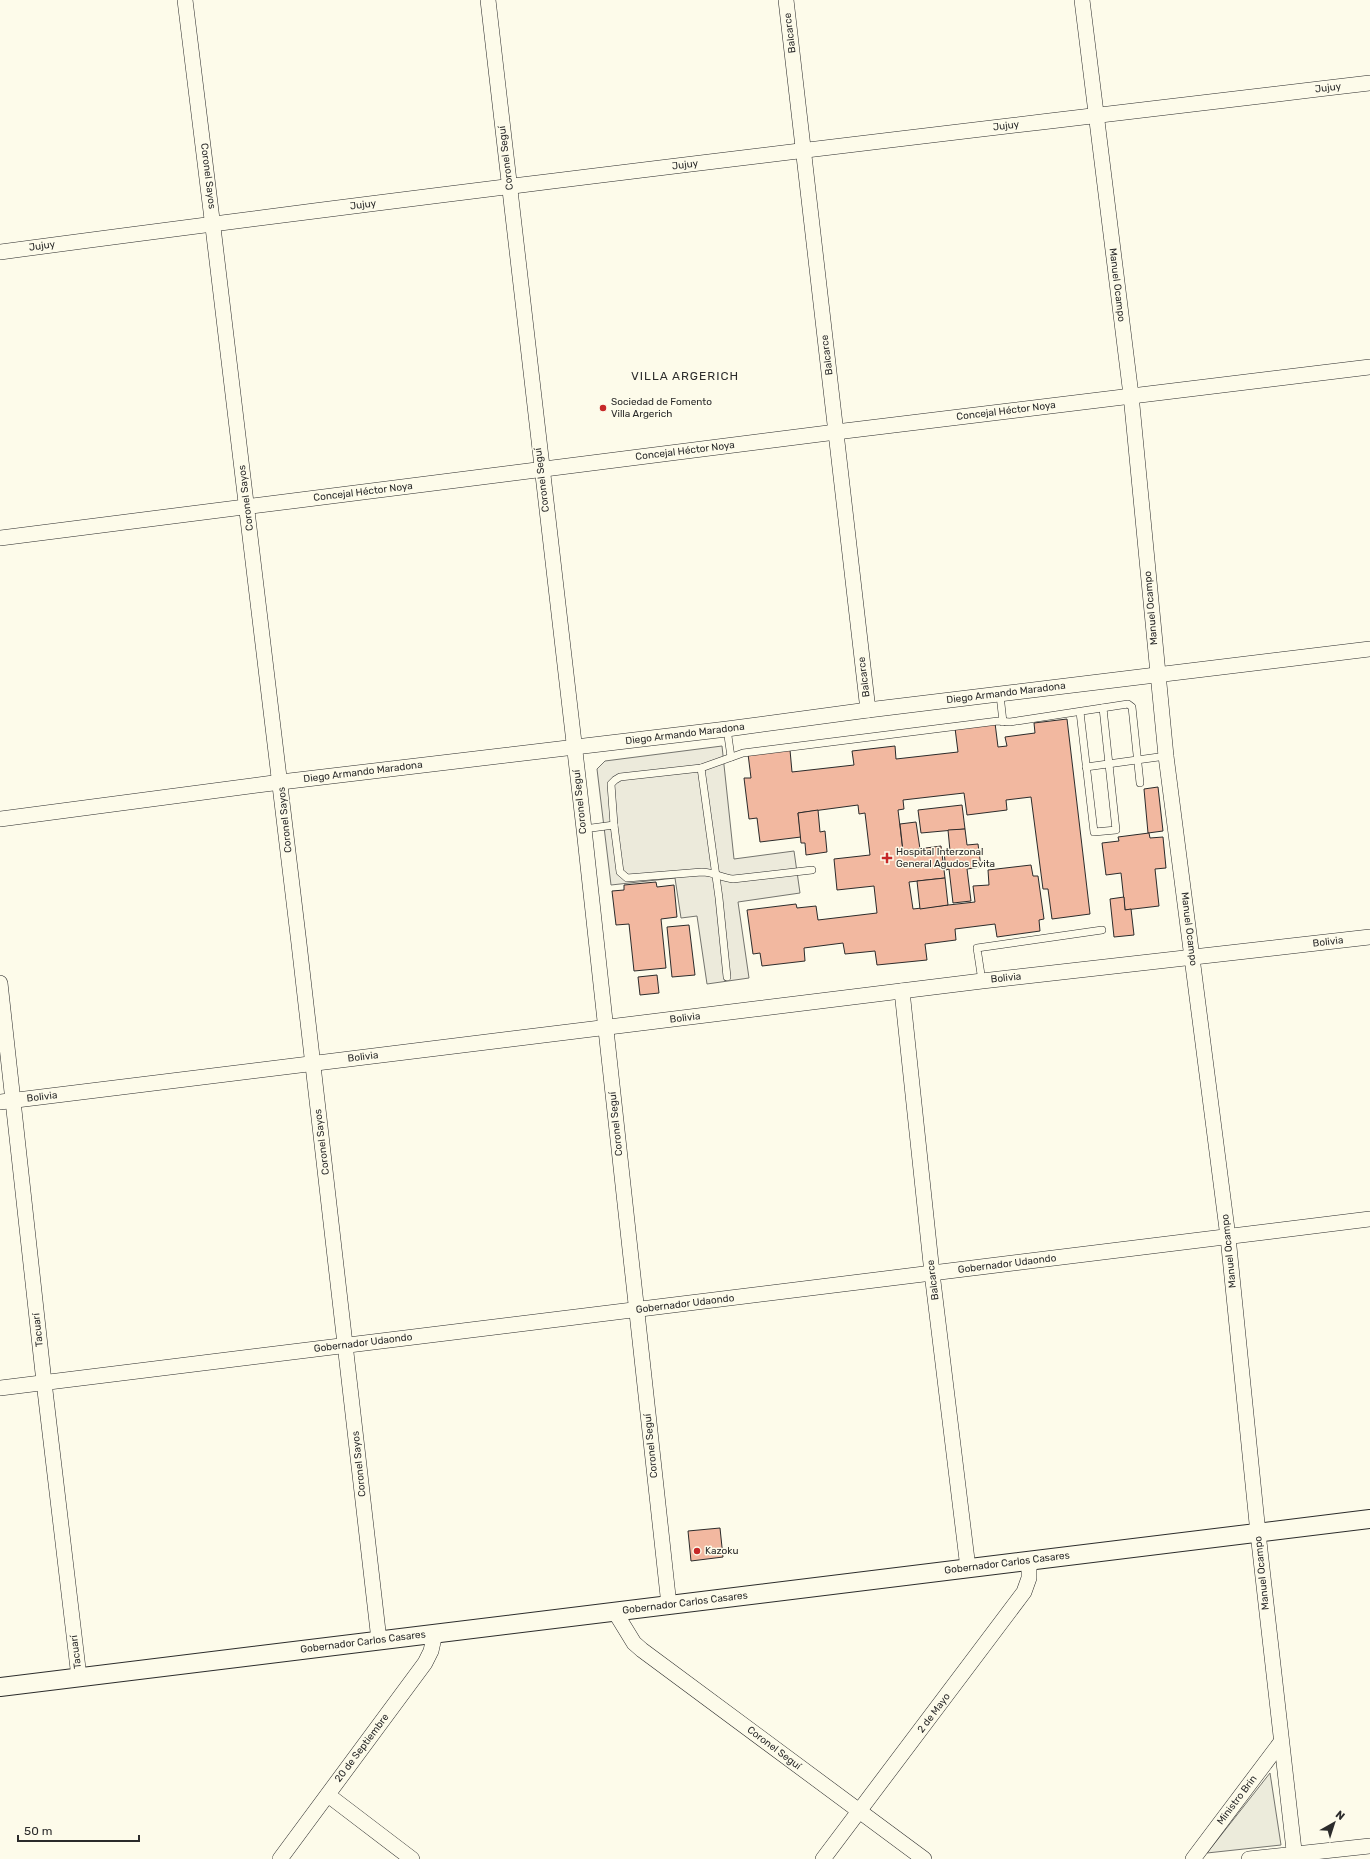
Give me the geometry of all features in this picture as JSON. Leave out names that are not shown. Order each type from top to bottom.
[{"type":"street","name":"Coronel Sayos","points":[[185,0],[214,223],[246,507],[281,782],[312,1064],[346,1345],[379,1640]]},
{"type":"street","name":"Coronel Seguí","points":[[488,0],[541,469],[584,829],[669,1605]]},
{"type":"street","name":"Balcarce","points":[[786,0],[868,710]]},
{"type":"street","name":"Manuel Ocampo","points":[[1082,0],[1131,395],[1166,756],[1228,1237],[1258,1533],[1295,1857]]},
{"type":"street","name":"Jujuy","points":[[0,252],[214,223],[803,150],[1370,83]]},
{"type":"street","name":"Concejal Héctor Noya","points":[[0,538],[1131,395],[1370,367]]},
{"type":"street","name":"Diego Armando Maradona","points":[[0,819],[281,782],[727,730],[868,710],[1370,649]]},
{"type":"street","name":"Bolivia","points":[[7,1101],[982,981],[1370,937]]},
{"type":"street","name":"Tacuarí","points":[[0,983],[7,1101],[44,1382],[80,1677]]},
{"type":"street","name":"Balcarce","points":[[902,991],[932,1273],[968,1568]]},
{"type":"street","name":"Gobernador Udaondo","points":[[0,1388],[1370,1219]]},
{"type":"street","name":"Gobernador Carlos Casares","points":[[0,1687],[1370,1519]]},
{"type":"street","name":"2 de Mayo","points":[[824,1859],[1024,1592],[1029,1578],[1030,1560]]},
{"type":"street","name":"Coronel Seguí","points":[[615,1612],[634,1643],[642,1650],[924,1859]]},
{"type":"street","name":"20 de Septiembre","points":[[280,1859],[425,1663],[432,1651],[435,1633]]},
{"type":"street","name":"Ministro Brin","points":[[1193,1859],[1281,1742]]},
{"type":"street","points":[[328,1794],[412,1859]]},
{"type":"street","points":[[1249,1859],[1295,1857],[1370,1846]]},
{"type":"lane","points":[[1000,695],[1003,722]]},
{"type":"lane","points":[[812,870],[733,879],[702,872],[627,878],[620,872],[610,789],[611,784],[620,777],[702,768],[743,753],[1131,705],[1140,783]]},
{"type":"lane","points":[[1080,712],[1094,832],[1116,830],[1103,708]]},
{"type":"lane","points":[[727,730],[731,757]]},
{"type":"lane","points":[[1086,767],[1166,756]]},
{"type":"lane","points":[[702,768],[727,977]]},
{"type":"lane","points":[[584,829],[614,825]]},
{"type":"lane","points":[[982,981],[977,948],[1102,930]]},
{"type":"shaded area","points":[[722,746],[734,859],[794,851],[800,893],[738,902],[749,978],[707,984],[697,916],[681,918],[675,878],[611,885],[597,769],[605,761]]},
{"type":"shaded area","points":[[1270,1773],[1281,1845],[1207,1853]]},
{"type":"building","points":[[1067,719],[1090,914],[1052,919],[1048,889],[1043,889],[1031,797],[1006,800],[1007,810],[967,815],[964,793],[903,800],[904,809],[898,810],[903,851],[941,846],[945,878],[909,882],[913,909],[975,902],[973,886],[989,885],[988,870],[1031,865],[1033,876],[1038,876],[1044,919],[1039,920],[1040,931],[997,937],[995,924],[955,929],[956,940],[925,944],[927,960],[877,965],[875,951],[845,954],[843,943],[804,948],[805,961],[762,966],[760,953],[753,954],[747,910],[796,904],[797,908],[816,906],[818,920],[877,913],[874,886],[837,890],[834,859],[870,855],[865,813],[859,814],[858,805],[798,813],[801,837],[760,842],[757,818],[749,819],[744,778],[751,778],[748,754],[790,750],[792,772],[854,765],[852,751],[895,746],[896,759],[958,752],[955,728],[995,723],[998,747],[1007,746],[1005,737],[1035,733],[1034,723]]},
{"type":"building","points":[[1158,787],[1163,831],[1148,833],[1144,789]]},
{"type":"building","points":[[962,805],[965,829],[921,833],[918,810]]},
{"type":"building","points":[[818,810],[820,832],[825,831],[827,852],[806,855],[805,843],[801,843],[798,813]]},
{"type":"building","points":[[916,822],[920,849],[903,851],[900,824]]},
{"type":"building","points":[[965,829],[967,845],[978,844],[981,867],[967,869],[971,901],[953,903],[949,869],[946,870],[944,852],[950,851],[948,830]]},
{"type":"building","points":[[1149,833],[1150,838],[1163,837],[1166,868],[1155,869],[1159,906],[1125,910],[1121,873],[1106,875],[1102,843],[1119,841],[1118,837]]},
{"type":"building","points":[[945,878],[948,905],[920,909],[917,881]]},
{"type":"building","points":[[656,882],[657,887],[674,885],[677,917],[661,919],[666,968],[634,971],[629,924],[616,925],[612,891],[624,890],[624,885]]},
{"type":"building","points":[[1124,897],[1125,910],[1131,909],[1134,935],[1114,937],[1110,899]]},
{"type":"building","points":[[689,925],[695,975],[672,977],[667,927]]},
{"type":"building","points":[[657,975],[659,993],[640,995],[638,977]]},
{"type":"building","points":[[720,1528],[723,1557],[691,1561],[688,1531]]},
{"type":"place","name":"Sociedad de Fomento Villa Argerich","points":[[603,408]]},
{"type":"place","name":"Hospital Interzonal General Agudos Evita","points":[[887,858]]},
{"type":"place","name":"Kazoku","points":[[697,1551]]},
{"type":"district","name":"VILLA ARGERICH","points":[[685,376]]}]
